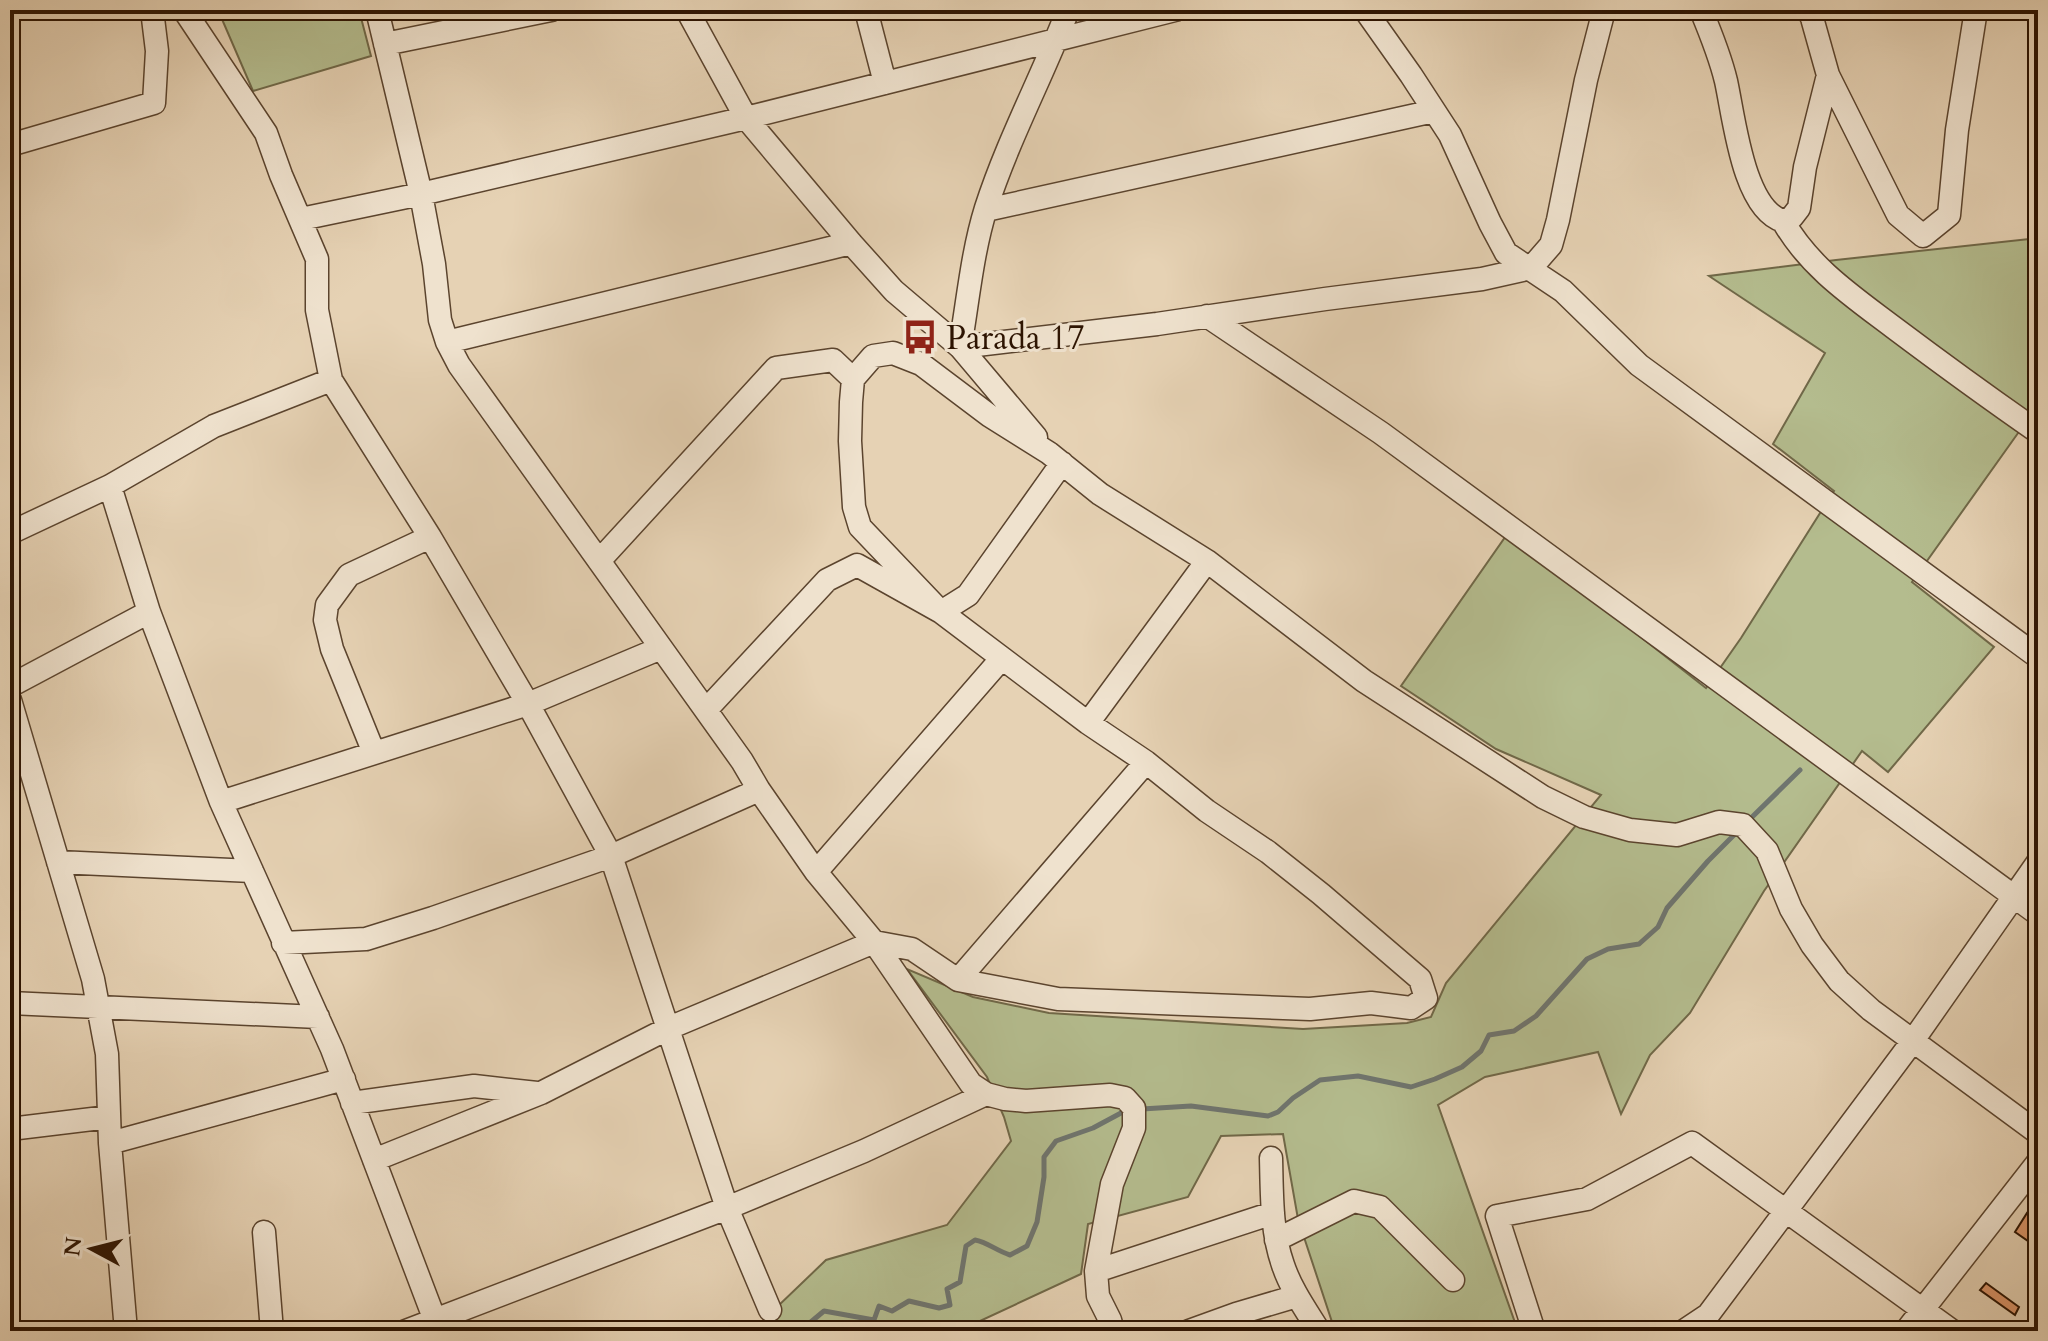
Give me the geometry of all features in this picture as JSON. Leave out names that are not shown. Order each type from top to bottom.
[{"type":"street","points":[[10,145],[154,103],[157,51],[152,10]]},
{"type":"street","points":[[184,10],[266,133],[317,259],[317,310],[331,380],[430,537],[528,704],[611,856],[727,1208],[770,1310]]},
{"type":"street","points":[[377,10],[421,194],[434,264],[440,320],[459,365],[742,761],[816,872],[874,942],[971,1084],[986,1094],[1005,1099],[1026,1101],[1110,1095],[1125,1098],[1134,1108],[1134,1128],[1112,1184],[1096,1271],[1098,1296],[1113,1331]]},
{"type":"street","points":[[385,44],[551,10]]},
{"type":"street","points":[[687,10],[746,118],[894,291],[960,347],[1056,458]]},
{"type":"street","points":[[866,10],[885,83]]},
{"type":"street","points":[[960,347],[986,210],[1013,133],[1068,10]]},
{"type":"street","points":[[301,219],[746,118],[1175,10]]},
{"type":"street","points":[[1365,10],[1450,135],[1506,253],[1563,291],[1639,365],[2038,657]]},
{"type":"street","points":[[960,347],[1482,279],[1531,268],[1551,245],[1604,10]]},
{"type":"street","points":[[1701,10],[1726,82],[1746,172],[1765,207],[1774,218],[1783,221],[1804,252],[1823,272],[1944,366],[2038,432]]},
{"type":"street","points":[[1808,10],[1828,75],[1898,215],[1923,236],[1949,215],[1957,130],[1976,10]]},
{"type":"street","points":[[1783,221],[1792,217],[1799,208],[1805,167],[1828,75]]},
{"type":"street","points":[[986,210],[1434,111]]},
{"type":"street","points":[[447,342],[851,243]]},
{"type":"street","points":[[1207,316],[1405,450],[2038,914]]},
{"type":"street","points":[[941,612],[860,527],[854,507],[850,441],[853,379],[873,356],[893,353],[921,364],[990,416],[1056,458],[1100,494],[1207,561],[1364,681],[1543,797],[1584,817],[1630,830],[1677,835],[1719,822],[1743,825],[1767,851],[1791,909],[1812,945],[1839,981],[1912,1042],[2038,1133]]},
{"type":"street","points":[[599,561],[776,368],[833,360],[853,379]]},
{"type":"street","points":[[10,533],[110,486],[214,426],[331,380]]},
{"type":"street","points":[[941,612],[968,595],[1056,458]]},
{"type":"street","points":[[110,486],[149,612],[221,802],[344,1079],[437,1326]]},
{"type":"street","points":[[374,753],[332,649],[325,620],[327,605],[349,575],[430,537]]},
{"type":"street","points":[[1088,723],[1207,561]]},
{"type":"street","points":[[374,1160],[541,1093],[669,1028],[874,942],[912,949],[958,980],[1058,999],[1310,1009],[1371,1003],[1411,1008],[1426,998],[1420,979],[1268,852],[1207,811],[1146,762],[1088,723],[941,612],[857,565],[827,580],[706,710]]},
{"type":"street","points":[[10,686],[149,612]]},
{"type":"street","points":[[221,802],[528,704],[661,648]]},
{"type":"street","points":[[816,872],[1002,658]]},
{"type":"street","points":[[10,700],[99,1007],[107,1054],[110,1143],[126,1331]]},
{"type":"street","points":[[958,980],[1146,762]]},
{"type":"street","points":[[283,943],[366,939],[433,918],[611,856],[759,790]]},
{"type":"street","points":[[58,862],[252,871]]},
{"type":"street","points":[[1684,1331],[1708,1315],[1912,1042],[2038,862]]},
{"type":"street","points":[[10,1003],[318,1017]]},
{"type":"street","points":[[110,1143],[344,1079]]},
{"type":"street","points":[[352,1103],[474,1086],[541,1093]]},
{"type":"street","points":[[406,1331],[437,1326],[727,1208],[864,1151],[986,1094]]},
{"type":"street","points":[[10,1129],[109,1117]]},
{"type":"street","points":[[1534,1331],[1497,1216],[1587,1199],[1692,1143],[1952,1331]]},
{"type":"street","points":[[1271,1158],[1273,1213],[1283,1266],[1319,1331]]},
{"type":"street","points":[[1906,1331],[2038,1162]]},
{"type":"street","points":[[1276,1240],[1354,1201],[1380,1207],[1453,1280]]},
{"type":"street","points":[[1096,1271],[1273,1213]]},
{"type":"street","points":[[264,1232],[272,1331]]},
{"type":"street","points":[[1189,1331],[1297,1296]]},
{"type":"green space","points":[[218,10],[359,10],[371,56],[253,91]]},
{"type":"green space","points":[[2038,238],[2038,405],[1912,582],[1994,647],[1888,772],[1862,751],[1764,891],[1690,1013],[1650,1055],[1621,1114],[1598,1052],[1485,1077],[1438,1105],[1518,1331],[1335,1331],[1298,1219],[1283,1134],[1221,1136],[1188,1197],[1088,1224],[1081,1274],[967,1327],[966,1331],[752,1331],[826,1260],[947,1225],[1011,1141],[987,1077],[907,969],[973,997],[1049,1013],[1303,1029],[1407,1023],[1431,1017],[1446,983],[1601,795],[1496,749],[1401,686],[1508,533],[1706,688],[1834,491],[1773,444],[1825,353],[1709,276]]},
{"type":"building","points":[[2027,1213],[2038,1221],[2038,1248],[2015,1232]]},
{"type":"building","points":[[1986,1283],[2019,1307],[2015,1315],[1980,1290]]},
{"type":"waterway","points":[[1747,822],[1800,770]]},
{"type":"waterway","points":[[1142,1109],[1191,1106],[1268,1116],[1278,1112],[1320,1080],[1358,1076],[1411,1087],[1462,1067],[1481,1051],[1489,1035],[1514,1031],[1536,1016],[1587,959],[1608,949],[1639,944],[1658,927],[1667,908],[1737,832]]},
{"type":"waterway","points":[[800,1331],[824,1311],[874,1320],[879,1306],[892,1311],[909,1301],[939,1308],[950,1305],[947,1289],[960,1282],[966,1246],[975,1240],[1010,1255],[1027,1246],[1037,1222],[1044,1157],[1056,1141],[1128,1112]]},
{"type":"place","name":"Parada 17","points":[[920,337]]}]
